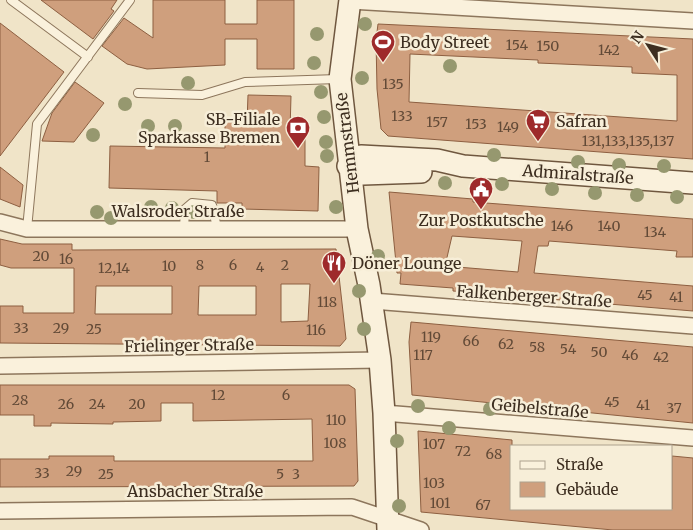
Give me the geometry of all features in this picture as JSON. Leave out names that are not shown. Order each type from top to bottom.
[{"type":"street","points":[[350,0],[693,21]]},
{"type":"street","name":"Hemmstraße","points":[[350,0],[340,79],[369,230],[371,293]]},
{"type":"street","name":"Hemmstraße","points":[[350,0],[357,165],[357,229],[371,293],[380,360],[388,525]]},
{"type":"street","name":"Admiralstraße","points":[[357,165],[437,160],[463,166],[693,183]]},
{"type":"street","name":"Walsroder Straße","points":[[0,222],[27,229],[357,229]]},
{"type":"street","name":"Falkenberger Straße","points":[[371,293],[693,326]]},
{"type":"street","name":"Frielinger Straße","points":[[0,366],[380,360]]},
{"type":"street","name":"Geibelstraße","points":[[384,413],[693,438]]},
{"type":"street","name":"Ansbacher Straße","points":[[0,511],[352,508],[388,525],[421,530]]},
{"type":"lane","points":[[11,0],[88,57]]},
{"type":"lane","points":[[27,229],[37,124],[130,0]]},
{"type":"lane","points":[[138,93],[202,95],[245,82],[340,79]]},
{"type":"lane","points":[[184,229],[185,209],[192,203],[212,205],[217,228]]},
{"type":"building","points":[[41,0],[117,0],[111,9],[114,11],[93,39]]},
{"type":"building","points":[[153,0],[225,0],[225,24],[257,24],[257,0],[294,0],[294,69],[257,69],[257,39],[225,39],[225,65],[147,69],[127,64],[102,46],[124,18],[153,38]]},
{"type":"building","points":[[0,23],[64,72],[0,156]]},
{"type":"building","points":[[378,24],[693,39],[693,159],[388,136],[381,129],[377,89],[376,40]],"holes":[[[410,54],[538,60],[538,63],[632,67],[632,73],[677,75],[677,121],[409,102]]]},
{"type":"building","points":[[75,82],[104,103],[74,142],[42,141],[52,113]]},
{"type":"building","points":[[248,95],[291,96],[290,131],[305,132],[305,166],[319,167],[318,211],[242,209],[242,203],[217,203],[217,191],[109,188],[110,146],[225,148],[225,122],[247,122]]},
{"type":"building","points":[[0,167],[23,185],[20,207],[0,199]]},
{"type":"building","points":[[389,192],[473,199],[473,202],[693,219],[693,257],[676,257],[677,251],[549,241],[548,246],[538,246],[534,273],[693,286],[693,311],[453,291],[453,288],[400,284],[401,273],[397,273]],"holes":[[[452,236],[522,241],[518,272],[445,266]]]},
{"type":"building","points":[[0,239],[22,244],[72,244],[72,250],[336,249],[346,339],[340,346],[0,343],[0,306],[23,306],[23,313],[74,313],[74,268],[11,268],[0,265]],"holes":[[[281,284],[310,284],[308,321],[281,322]],[[96,286],[172,286],[172,314],[95,314]],[[199,286],[256,286],[256,315],[198,315]]]},
{"type":"building","points":[[411,322],[693,347],[693,423],[412,395],[409,342]]},
{"type":"building","points":[[0,385],[349,385],[355,389],[358,481],[354,486],[0,487],[0,459],[49,459],[49,456],[114,456],[114,461],[313,461],[312,419],[193,421],[193,403],[161,403],[161,421],[113,422],[113,424],[51,423],[51,426],[34,426],[34,415],[0,415]]},
{"type":"building","points":[[418,431],[512,440],[512,445],[510,445],[510,510],[673,510],[673,456],[693,458],[693,530],[613,530],[421,512]]},
{"type":"place","name":"Body Street","points":[[383,63]]},
{"type":"place","name":"Safran","points":[[538,142]]},
{"type":"place","name":"SB-Filiale Sparkasse Bremen","points":[[298,149]]},
{"type":"place","name":"Zur Postkutsche","points":[[481,210]]},
{"type":"place","name":"Döner Lounge","points":[[334,284]]}]
